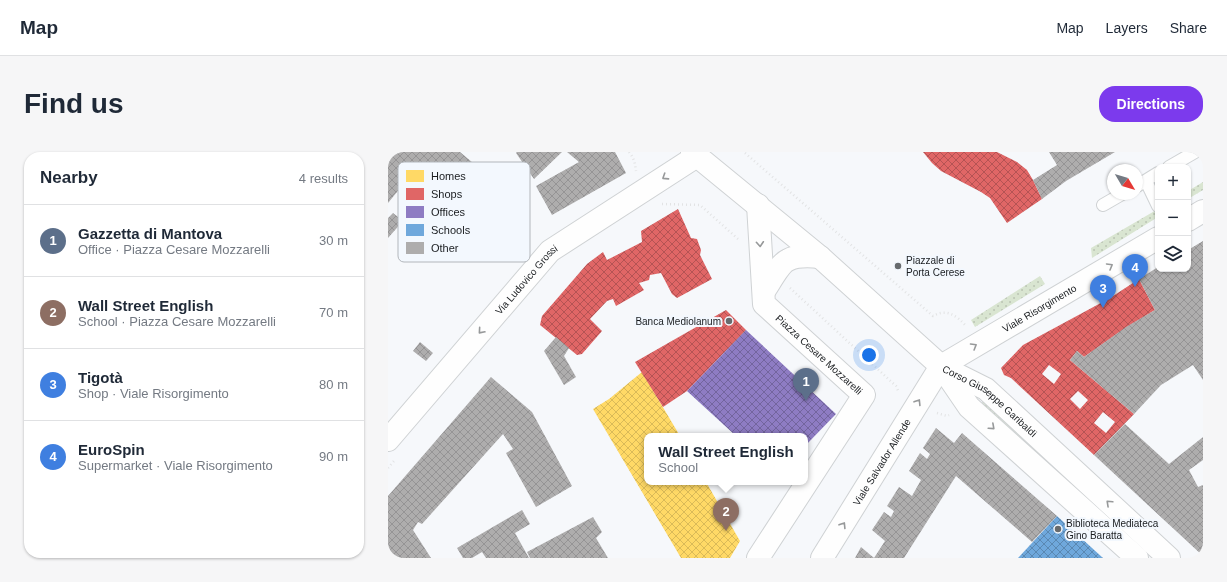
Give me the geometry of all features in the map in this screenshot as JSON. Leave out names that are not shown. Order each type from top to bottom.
[{"type":"main road","points":[[697,153],[820,257],[941,366]]},
{"type":"main road","name":"Via Ludovico Grossi","points":[[393,448],[550,251],[697,153]]},
{"type":"main road","name":"Piazza Cesare Mozzarelli","points":[[758,206],[767,276],[764,304],[864,395],[808,481]]},
{"type":"main road","points":[[1191,218],[1203,211]]},
{"type":"main road","name":"Viale Risorgimento","points":[[941,366],[1155,240]]},
{"type":"main road","points":[[767,276],[779,269],[787,260],[805,256],[820,257]]},
{"type":"main road","name":"Viale Salvador Allende","points":[[822,558],[941,366]]},
{"type":"main road","name":"Corso Giuseppe Garibaldi","points":[[941,366],[969,407],[1137,558]]},
{"type":"main road","name":"Corso Giuseppe Garibaldi","points":[[941,366],[986,389],[1169,558]]},
{"type":"main road","name":"Piazza Cesare Mozzarelli","points":[[758,558],[805,485]]},
{"type":"lane","points":[[1174,164],[1195,152]]},
{"type":"lane","points":[[1143,182],[1155,175]]},
{"type":"lane","points":[[1143,186],[1155,202]]},
{"type":"lane","points":[[1103,205],[1112,200]]},
{"type":"path","points":[[629,152],[635,164],[636,171],[633,175]]},
{"type":"path","points":[[745,153],[933,316],[944,312],[952,314],[959,318],[967,327]]},
{"type":"path","points":[[659,204],[700,205],[767,276],[896,386],[899,394]]},
{"type":"path","points":[[388,468],[393,448]]},
{"type":"green space","points":[[1203,182],[1203,190],[1191,197],[1191,189]]},
{"type":"green space","points":[[1155,211],[1155,219],[1092,258],[1091,248]]},
{"type":"green space","points":[[1040,276],[1045,284],[975,327],[971,320]]},
{"type":"green space","points":[[984,401],[1046,457],[1044,459],[982,403]]},
{"type":"building: Homes","points":[[642,372],[678,433],[644,433],[644,485],[708,485],[740,541],[730,558],[681,558],[593,409],[609,399]]},
{"type":"building: Shops","points":[[923,152],[997,152],[1017,162],[1027,170],[1042,199],[1007,223],[990,198],[941,171]]},
{"type":"building: Shops","points":[[678,209],[691,238],[697,239],[701,250],[700,255],[712,279],[677,298],[672,294],[661,273],[650,275],[649,280],[639,283],[644,290],[616,306],[613,299],[607,301],[590,319],[602,331],[582,354],[577,355],[540,325],[542,316],[587,264],[603,252],[607,260],[642,242],[641,231]]},
{"type":"building: Shops","points":[[1139,279],[1155,310],[1127,327],[1084,357],[1077,351],[1070,360],[1134,414],[1094,455],[1011,378],[1004,375],[1001,368],[1023,345],[1110,298]],"holes":[[[1049,365],[1061,374],[1054,384],[1042,374]],[[1078,391],[1088,400],[1080,409],[1070,399]],[[1103,412],[1115,422],[1106,433],[1094,423]]]},
{"type":"building: Shops","points":[[726,310],[746,330],[687,391],[663,407],[635,362]]},
{"type":"building: Offices","points":[[746,330],[836,414],[808,443],[808,433],[733,433],[687,391]]},
{"type":"building: Schools","name":"Biblioteca Mediateca Gino Baratta","points":[[1057,516],[1103,558],[1018,558]]},
{"type":"building: Other","points":[[388,152],[460,152],[472,162],[398,162],[398,191],[388,203]]},
{"type":"building: Other","points":[[562,152],[534,179],[530,173],[530,162],[522,162],[516,153]]},
{"type":"building: Other","points":[[567,152],[615,152],[626,173],[552,215],[536,186],[579,162]]},
{"type":"building: Other","points":[[1049,152],[1115,152],[1066,181],[1042,199],[1033,180],[1057,165]]},
{"type":"building: Other","points":[[393,213],[398,217],[398,227],[388,238],[388,218]]},
{"type":"building: Other","points":[[1203,241],[1203,380],[1193,365],[1161,385],[1134,414],[1070,360],[1077,351],[1084,357],[1126,327],[1155,310],[1139,279],[1155,269],[1155,272],[1191,272],[1191,248]]},
{"type":"building: Other","points":[[556,337],[569,348],[564,356],[576,377],[564,385],[544,351]]},
{"type":"building: Other","points":[[420,342],[433,353],[426,361],[413,351]]},
{"type":"building: Other","points":[[491,377],[532,412],[572,486],[536,507],[506,453],[513,449],[503,434],[422,524],[418,522],[413,530],[431,558],[390,558],[388,555],[388,496]]},
{"type":"building: Other","points":[[1125,424],[1169,464],[1203,437],[1203,460],[1189,470],[1198,487],[1203,485],[1203,556],[1094,455]]},
{"type":"building: Other","points":[[936,428],[954,443],[962,433],[1057,516],[1032,542],[956,476],[904,558],[874,558],[885,541],[872,530],[884,512],[891,517],[894,511],[887,506],[899,487],[912,496],[921,480],[909,471],[920,453],[927,459],[930,454],[923,448]]},
{"type":"building: Other","points":[[522,510],[530,524],[515,533],[529,558],[486,558],[482,552],[472,558],[463,558],[457,548]]},
{"type":"building: Other","points":[[593,517],[602,532],[596,538],[608,558],[530,558],[527,552]]},
{"type":"building: Other","points":[[861,547],[874,558],[855,558]]},
{"type":"place","name":"Piazzale di Porta Cerese","points":[[898,266]]},
{"type":"place","name":"EuroSpin","points":[[1135,287]]},
{"type":"place","name":"Tigotà","points":[[1103,308]]},
{"type":"place","name":"Banca Mediolanum","points":[[729,321]]},
{"type":"place","name":"Gazzetta di Mantova","points":[[806,401]]},
{"type":"place","name":"Biblioteca Mediateca Gino Baratta","points":[[1058,529]]},
{"type":"place","name":"Wall Street English","points":[[726,531]]}]
